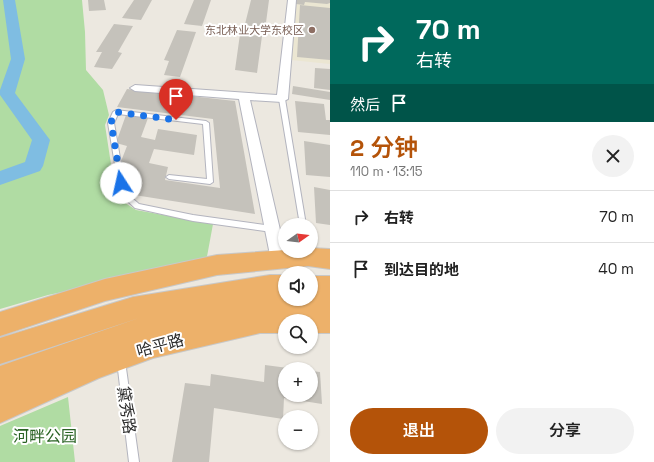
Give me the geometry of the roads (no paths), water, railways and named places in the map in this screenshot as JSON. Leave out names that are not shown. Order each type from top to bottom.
[{"type":"highway","points":[[4,322],[105,290],[217,265],[297,258]]},
{"type":"highway","name":"哈平路","points":[[0,408],[12,369],[132,308],[270,285],[278,285]]},
{"type":"highway","points":[[318,286],[330,287]]},
{"type":"highway","name":"哈平路","points":[[12,369],[140,330],[281,303],[330,307]]},
{"type":"highway","name":"哈平路","points":[[12,369],[93,367],[153,345],[260,321],[330,321]]},
{"type":"street","points":[[135,88],[282,99],[292,0]]},
{"type":"street","points":[[244,96],[279,260]]},
{"type":"lane","points":[[282,99],[302,218]]},
{"type":"lane","points":[[169,177],[210,182],[206,123],[116,112],[111,122],[123,194],[137,206],[193,218],[272,229]]},
{"type":"lane","name":"黛秀路","points":[[120,357],[134,462]]},
{"type":"waterway","points":[[0,178],[33,166],[41,140],[7,93],[18,59],[9,0]]},
{"type":"place","name":"东北林业大学东校区","points":[[312,30]]},
{"type":"park label","name":"河畔公园","points":[[45,436]]}]
